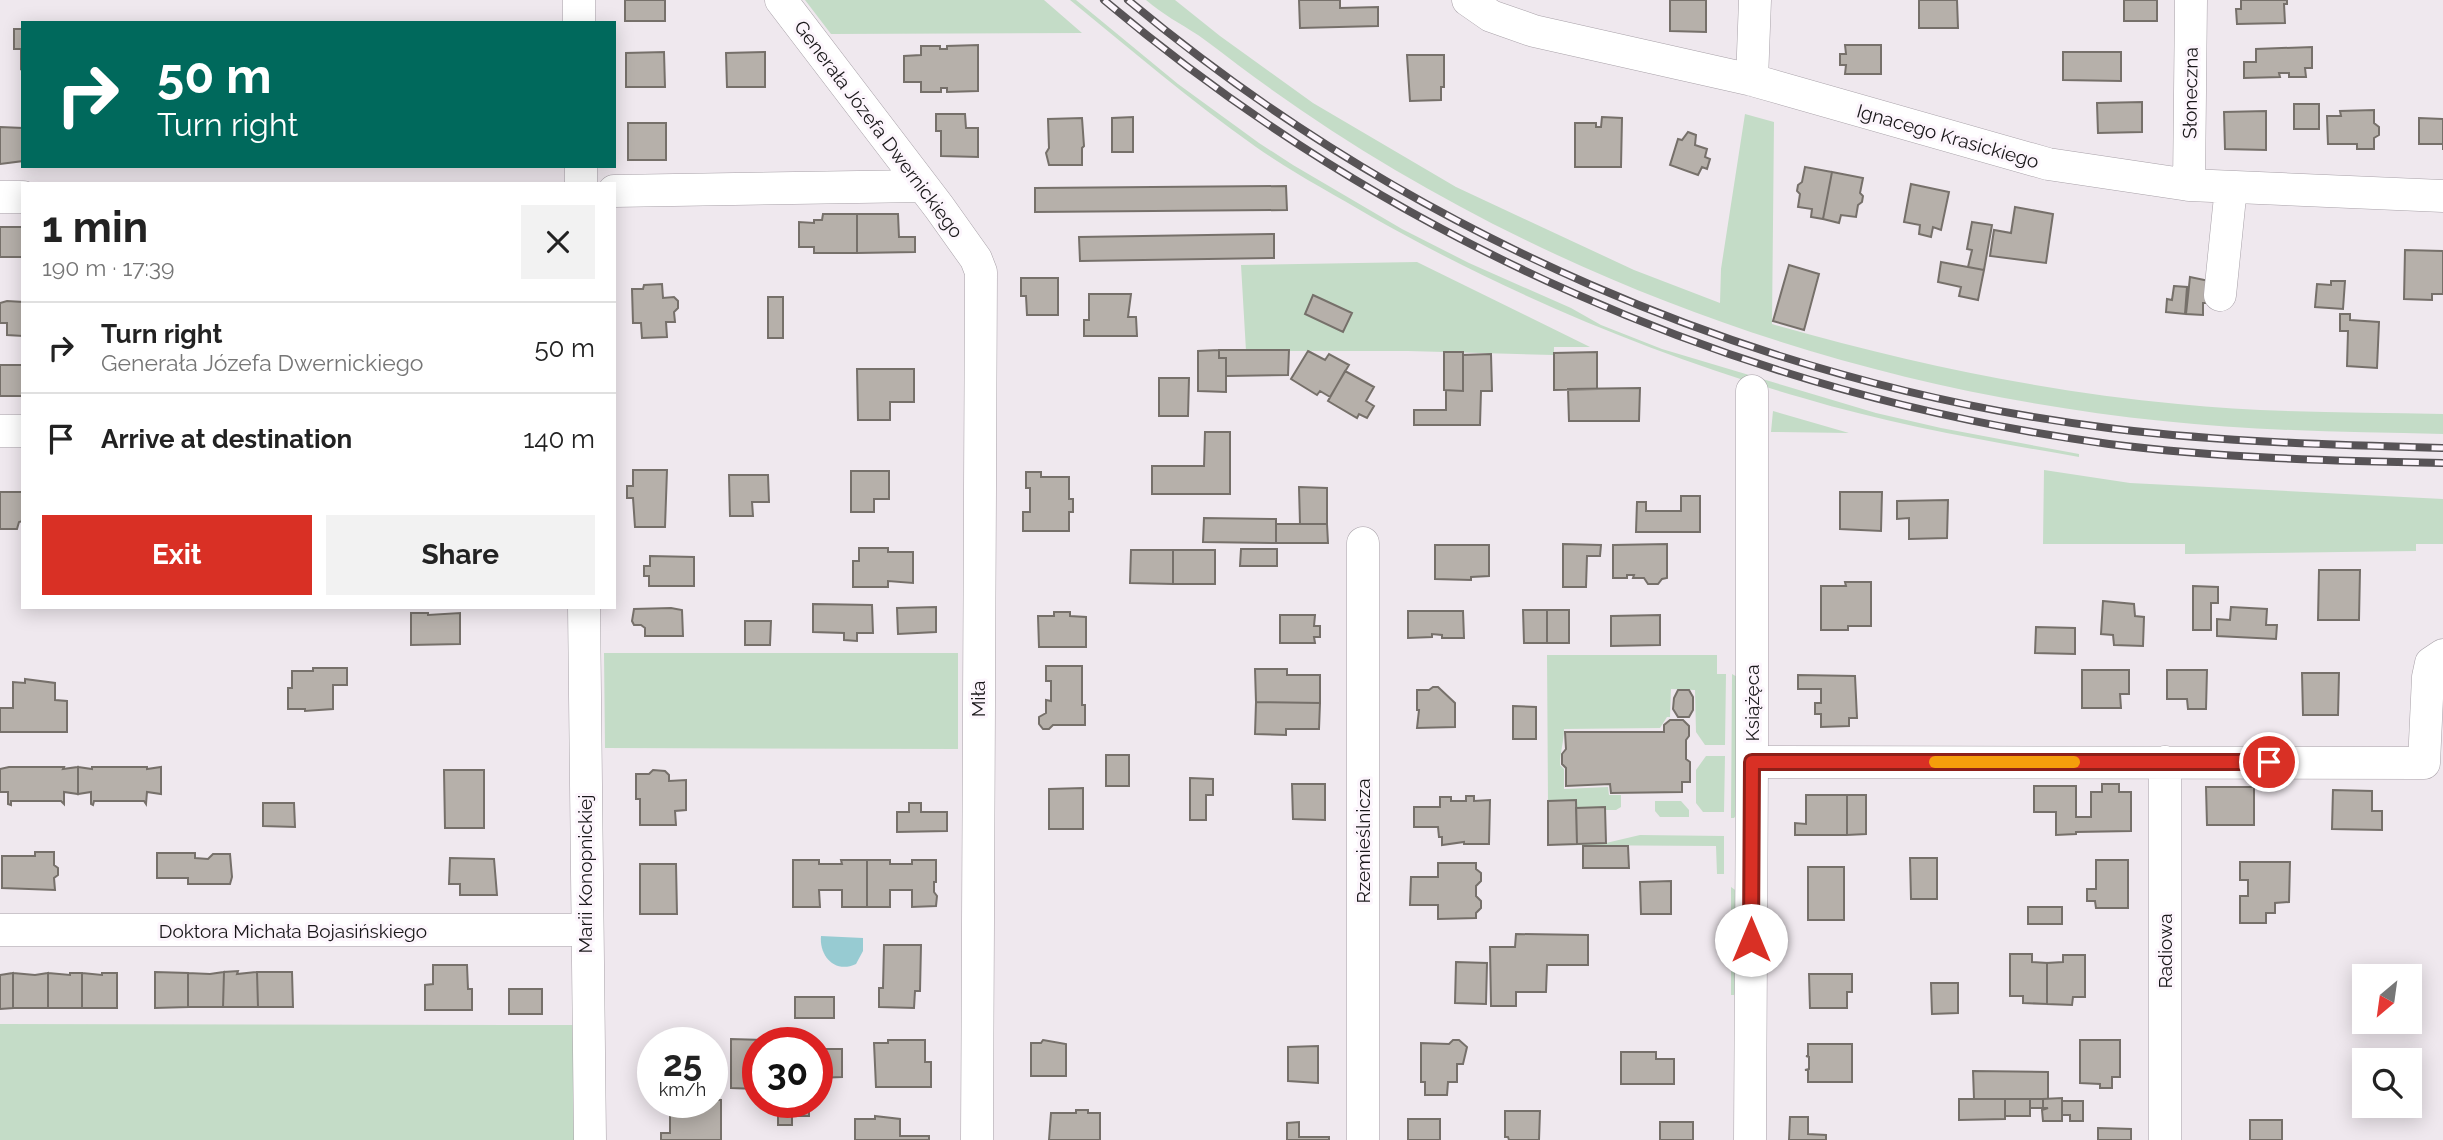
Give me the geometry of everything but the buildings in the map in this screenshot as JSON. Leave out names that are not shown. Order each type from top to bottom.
[{"type":"street","points":[[579,0],[579,21]]},
{"type":"street","name":"Generała Józefa Dwernickiego","points":[[781,0],[976,259]]},
{"type":"street","name":"Ignacego Krasickiego","points":[[1468,0],[1491,16],[1534,31],[1752,80],[2048,164],[2189,185],[2443,196]]},
{"type":"street","points":[[1752,80],[1755,0]]},
{"type":"street","name":"Słoneczna","points":[[2189,185],[2191,0]]},
{"type":"street","points":[[616,191],[922,186]]},
{"type":"street","points":[[2220,295],[2231,187]]},
{"type":"street","points":[[0,197],[21,197]]},
{"type":"street","name":"Miła","points":[[976,259],[981,272],[977,1140]]},
{"type":"street","name":"Książęca","points":[[1750,1140],[1752,391]]},
{"type":"street","points":[[0,431],[21,431]]},
{"type":"street","name":"Rzemieślnicza","points":[[1363,543],[1363,1140]]},
{"type":"street","name":"Marii Konopnickiej","points":[[584,609],[590,1140]]},
{"type":"street","points":[[1752,762],[2424,762],[2428,677],[2431,663],[2443,655]]},
{"type":"street","name":"Radiowa","points":[[2165,762],[2165,1140]]},
{"type":"street","name":"Doktora Michała Bojasińskiego","points":[[0,930],[586,929]]},
{"type":"green space","points":[[805,0],[1044,0],[1082,33],[831,34]]},
{"type":"green space","points":[[1070,0],[1076,0],[1178,84],[1293,165],[1402,229],[1469,263],[1571,308],[1601,325],[1662,349],[1876,413],[2079,454],[2079,457],[1837,408],[1692,362],[1529,297],[1423,245],[1270,157],[1232,130]]},
{"type":"green space","points":[[1146,0],[1175,0],[1313,103],[1456,187],[1634,270],[1720,303],[1721,269],[1745,114],[1774,122],[1772,324],[1923,363],[2024,383],[2126,398],[2244,409],[2443,414],[2443,434],[2268,429],[2163,421],[2039,404],[1916,379],[1795,346],[1676,305],[1560,257],[1448,200],[1341,136]]},
{"type":"green space","points":[[1417,262],[1590,347],[1554,347],[1554,355],[1408,351],[1246,351],[1241,265]]},
{"type":"green space","points":[[1773,411],[1849,433],[1771,432]]},
{"type":"green space","points":[[2044,470],[2130,483],[2443,499],[2443,544],[2416,544],[2416,551],[2185,554],[2185,544],[2043,544]]},
{"type":"green space","points":[[604,653],[958,653],[958,749],[605,748]]},
{"type":"green space","points":[[1547,655],[1717,655],[1717,674],[1726,674],[1725,745],[1705,745],[1696,732],[1695,690],[1671,689],[1670,717],[1667,717],[1660,728],[1564,729],[1560,765],[1564,769],[1564,789],[1608,787],[1609,795],[1621,795],[1621,807],[1616,810],[1605,810],[1605,807],[1576,808],[1575,800],[1548,801]]},
{"type":"green space","points":[[1732,674],[1739,678],[1738,813],[1734,818],[1731,818]]},
{"type":"green space","points":[[1706,756],[1725,756],[1724,812],[1703,812],[1696,803],[1696,770]]},
{"type":"green space","points":[[1655,801],[1681,801],[1689,810],[1689,817],[1660,817],[1655,811]]},
{"type":"green space","points":[[1640,835],[1724,836],[1724,874],[1717,874],[1716,846],[1555,845],[1606,843]]},
{"type":"green space","points":[[1731,887],[1738,892],[1737,991],[1734,995],[1731,995]]},
{"type":"green space","points":[[0,1024],[576,1025],[578,1140],[0,1140]]},
{"type":"water","points":[[821,936],[863,938],[863,951],[856,964],[841,967],[830,961],[823,950]]},
{"type":"railway","points":[[1104,0],[1214,86],[1329,164],[1450,233],[1575,294],[1704,345],[1836,387],[1972,420],[2109,444],[2234,456],[2443,463]]},
{"type":"railway","points":[[1128,0],[1235,83],[1349,159],[1468,226],[1591,285],[1718,335],[1848,376],[1981,407],[2116,429],[2238,440],[2443,448]]},
{"type":"slow traffic","points":[[1935,762],[2074,762]]},
{"type":"route","points":[[1751,940],[1752,762],[2269,762]]}]
